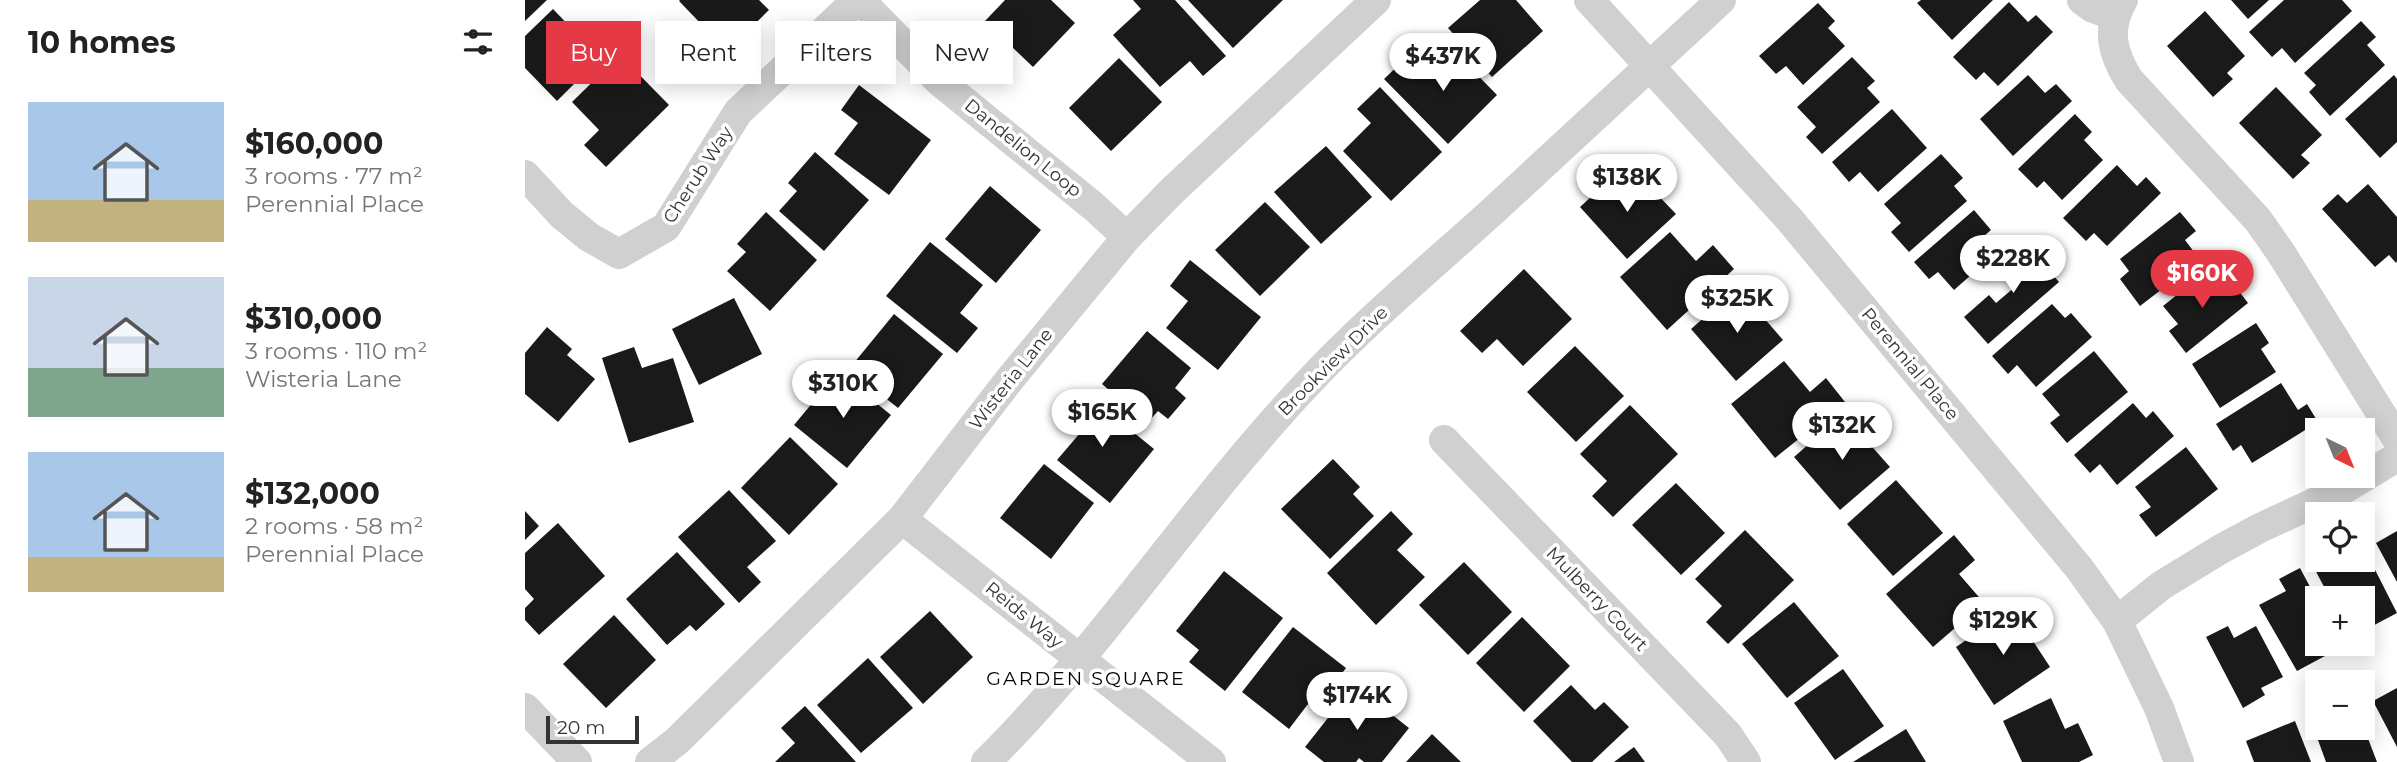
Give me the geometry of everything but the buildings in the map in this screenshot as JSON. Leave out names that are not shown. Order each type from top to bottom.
[{"type":"street","name":"Cherub Way","points":[[525,175],[562,215],[589,237],[619,254],[666,227],[738,113],[858,0]]},
{"type":"street","name":"Dandelion Loop","points":[[858,0],[939,81],[1094,205],[1127,237]]},
{"type":"street","name":"Wisteria Lane","points":[[650,762],[677,741],[902,519],[1010,379],[1127,237],[1172,191],[1376,0]]},
{"type":"street","name":"Perennial Place","points":[[1589,0],[1790,220],[2079,568],[2117,621],[2159,708],[2179,762]]},
{"type":"street","name":"Brookview Drive","points":[[986,762],[1080,660],[1212,494],[1309,382],[1385,308],[1721,0]]},
{"type":"street","points":[[2082,0],[2093,8],[2119,8],[2113,39],[2117,61],[2129,80],[2258,219],[2397,439]]},
{"type":"street","name":"Mulberry Court","points":[[1444,440],[1728,735],[1746,762]]},
{"type":"street","points":[[2117,621],[2162,585],[2221,549],[2346,488],[2397,457]]},
{"type":"street","name":"Reids Way","points":[[902,519],[1211,762]]},
{"type":"street","points":[[525,708],[577,762]]},
{"type":"district","name":"GARDEN SQUARE","points":[[1086,678]]}]
